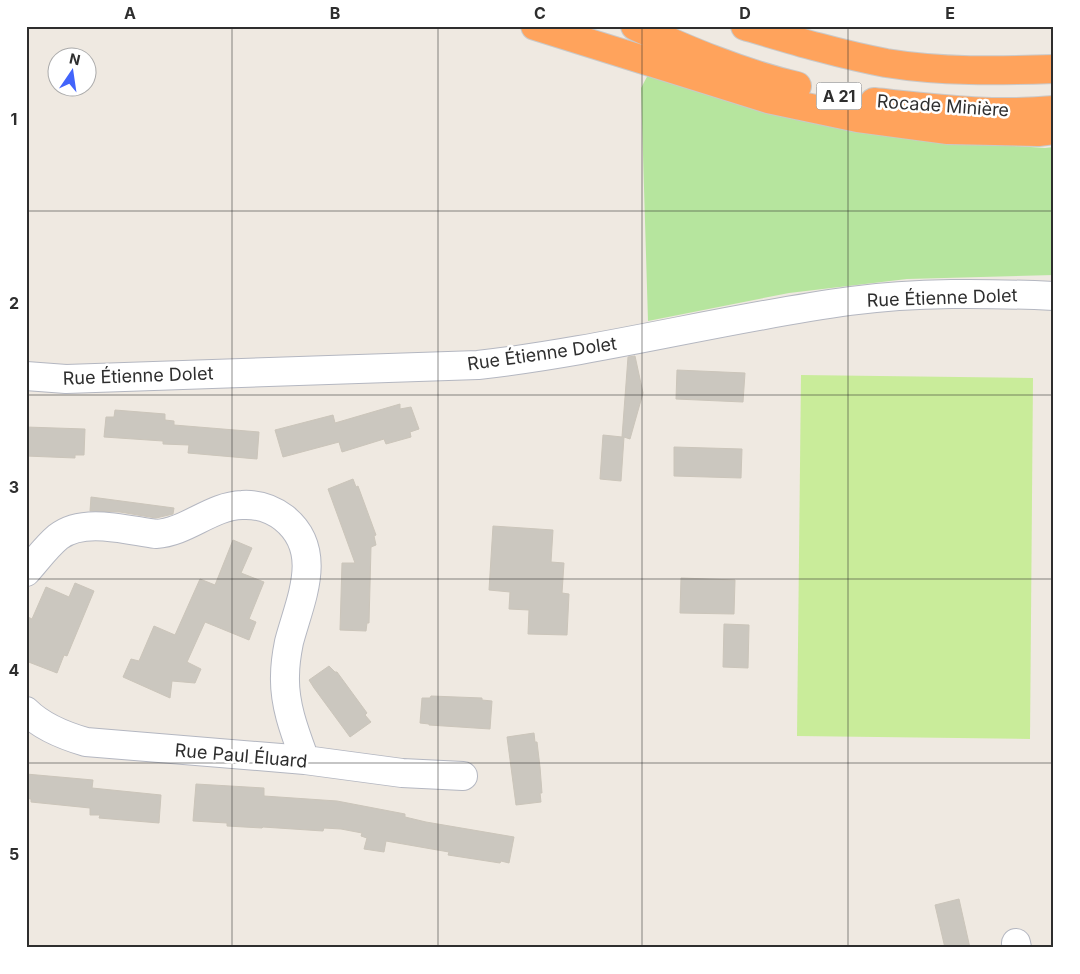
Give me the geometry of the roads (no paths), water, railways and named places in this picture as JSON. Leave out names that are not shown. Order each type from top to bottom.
[{"type":"highway","points":[[535,26],[768,98],[858,118],[948,130],[1038,132],[1054,130]]},
{"type":"highway","name":"Rocade Minière","points":[[635,26],[697,54],[777,82],[859,100],[947,110],[1030,112],[1054,110]]},
{"type":"highway","name":"A 21","points":[[745,26],[825,50],[887,63],[953,70],[1007,71],[1054,69]]},
{"type":"street","name":"Rue Étienne Dolet","points":[[26,376],[66,378],[478,365],[580,351],[773,313],[852,301],[923,295],[1054,296]]},
{"type":"street","points":[[26,572],[56,538],[66,532],[84,526],[156,534],[183,528],[225,508],[241,505],[259,506],[275,511],[299,533],[305,549],[307,565],[305,591],[289,644],[285,674],[285,694],[291,722],[305,760]]},
{"type":"street","name":"Rue Paul Éluard","points":[[26,711],[49,727],[69,737],[86,742],[305,760],[402,773],[463,776]]}]
